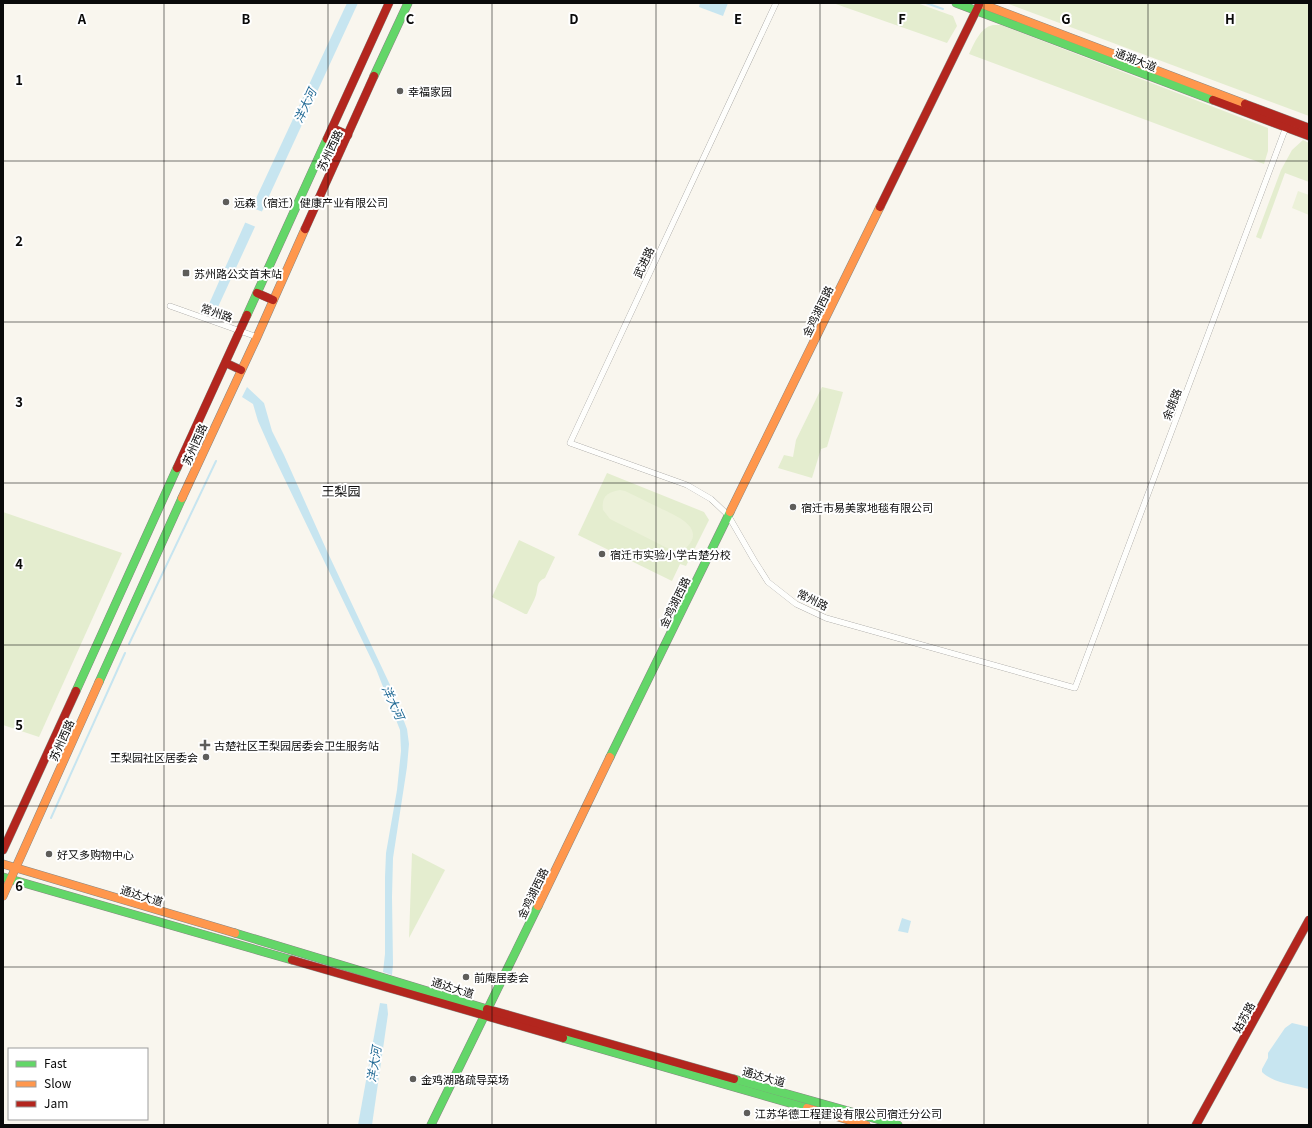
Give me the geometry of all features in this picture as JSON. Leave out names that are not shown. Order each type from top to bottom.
[{"type":"main road","name":"苏州西路","points":[[3,850],[389,3]]},
{"type":"main road","name":"苏州西路","points":[[3,896],[7,878],[15,869],[116,643],[257,337],[408,3]]},
{"type":"main road","name":"通湖大道","points":[[956,3],[979,5],[1309,128]]},
{"type":"main road","name":"通湖大道","points":[[979,5],[1309,136]]},
{"type":"main road","name":"金鸡湖西路","points":[[431,1125],[728,515],[979,5]]},
{"type":"main road","points":[[332,128],[348,135]]},
{"type":"main road","points":[[257,293],[273,300]]},
{"type":"main road","points":[[226,363],[241,370]]},
{"type":"main road","name":"通达大道","points":[[3,864],[15,869],[486,1012],[866,1125]]},
{"type":"main road","name":"通达大道","points":[[7,878],[898,1125]]},
{"type":"main road","name":"姑苏路","points":[[1196,1125],[1309,920]]},
{"type":"street","name":"武进路","points":[[570,443],[776,3]]},
{"type":"street","name":"余姚路","points":[[1075,688],[1286,127]]},
{"type":"street","name":"常州路","points":[[170,306],[257,337]]},
{"type":"street","name":"常州路","points":[[570,443],[687,485],[711,499],[728,515],[768,582],[796,604],[826,618],[1075,688]]},
{"type":"green space","points":[[833,3],[917,3],[953,16],[957,26],[947,43]]},
{"type":"green space","points":[[1006,3],[1309,3],[1309,116]]},
{"type":"green space","points":[[993,25],[1001,25],[1268,128],[1268,151],[1264,164],[969,54],[981,32]]},
{"type":"green space","points":[[1303,140],[1309,143],[1309,182],[1285,173],[1261,239],[1256,237],[1281,170],[1292,150]]},
{"type":"green space","points":[[1298,191],[1309,195],[1309,215],[1292,208]]},
{"type":"green space","points":[[822,387],[843,392],[827,447],[821,449],[812,478],[778,468],[784,455],[793,457],[796,440]]},
{"type":"green space","points":[[607,473],[704,512],[709,520],[686,566],[680,564],[672,581],[578,535]]},
{"type":"green space","points":[[620,490],[625,491],[681,519],[692,529],[693,535],[691,542],[684,550],[671,550],[610,519],[603,510],[604,498],[612,492]]},
{"type":"green space","points":[[3,512],[122,553],[39,737],[3,725]]},
{"type":"green space","points":[[519,540],[555,557],[545,578],[540,581],[538,585],[537,592],[527,614],[492,597]]},
{"type":"green space","points":[[412,853],[445,870],[409,938]]},
{"type":"water","name":"洋大河","points":[[347,3],[358,3],[218,307],[209,304],[253,205]]},
{"type":"water","points":[[700,3],[728,3],[723,16],[699,7]]},
{"type":"water","name":"洋大河","points":[[247,387],[264,403],[272,431],[391,687],[407,729],[409,744],[407,767],[393,858],[392,975],[383,972],[385,954],[385,877],[386,853],[397,790],[401,751],[400,730],[376,669],[274,457],[258,421],[253,404],[242,397]]},
{"type":"water","points":[[902,918],[911,921],[908,933],[898,931]]},
{"type":"water","name":"洋大河","points":[[380,1003],[387,1004],[388,1014],[372,1125],[358,1125]]},
{"type":"water","points":[[1292,1023],[1309,1027],[1309,1089],[1272,1079],[1262,1072],[1268,1058],[1268,1053],[1285,1028]]},
{"type":"pier","points":[[250,207],[263,212],[256,227],[244,222]]},
{"type":"waterway","points":[[926,3],[943,9]]},
{"type":"waterway","points":[[129,644],[216,461]]},
{"type":"waterway","points":[[51,818],[125,653]]},
{"type":"traffic: fast","points":[[374,76],[408,3]]},
{"type":"traffic: fast","points":[[956,3],[1213,100]]},
{"type":"traffic: fast","points":[[247,315],[327,139]]},
{"type":"traffic: fast","points":[[76,691],[177,468]]},
{"type":"traffic: fast","points":[[99,682],[182,498]]},
{"type":"traffic: fast","points":[[610,757],[730,512]]},
{"type":"traffic: fast","points":[[3,877],[292,960]]},
{"type":"traffic: fast","points":[[431,1125],[538,906]]},
{"type":"traffic: fast","points":[[235,933],[487,1009]]},
{"type":"traffic: fast","points":[[563,1038],[807,1108]]},
{"type":"traffic: fast","points":[[734,1079],[898,1125]]},
{"type":"traffic: slow","points":[[979,3],[1245,104]]},
{"type":"traffic: slow","points":[[730,512],[880,207]]},
{"type":"traffic: slow","points":[[182,498],[257,337],[305,229]]},
{"type":"traffic: slow","points":[[3,896],[99,682]]},
{"type":"traffic: slow","points":[[538,906],[610,757]]},
{"type":"traffic: slow","points":[[3,864],[235,933]]},
{"type":"traffic: slow","points":[[807,1108],[866,1125]]},
{"type":"traffic: jam","points":[[327,139],[389,3]]},
{"type":"traffic: jam","points":[[880,207],[979,5]]},
{"type":"traffic: jam","points":[[305,229],[374,76]]},
{"type":"traffic: jam","points":[[1213,100],[1309,136]]},
{"type":"traffic: jam","points":[[1245,104],[1309,128]]},
{"type":"traffic: jam","points":[[332,128],[348,135]]},
{"type":"traffic: jam","points":[[257,293],[273,300]]},
{"type":"traffic: jam","points":[[177,468],[247,315]]},
{"type":"traffic: jam","points":[[226,363],[241,370]]},
{"type":"traffic: jam","points":[[3,850],[76,691]]},
{"type":"traffic: jam","points":[[1196,1125],[1309,920]]},
{"type":"traffic: jam","points":[[292,960],[563,1038]]},
{"type":"traffic: jam","points":[[487,1009],[734,1079]]},
{"type":"place","name":"幸福家园","points":[[400,91]]},
{"type":"place","name":"远森（宿迁）健康产业有限公司","points":[[226,202]]},
{"type":"place","name":"苏州路公交首末站","points":[[186,273]]},
{"type":"place","name":"宿迁市易美家地毯有限公司","points":[[793,507]]},
{"type":"place","name":"宿迁市实验小学古楚分校","points":[[602,554]]},
{"type":"place","name":"古楚社区王梨园居委会卫生服务站","points":[[205,745]]},
{"type":"place","name":"王梨园社区居委会","points":[[206,757]]},
{"type":"place","name":"好又多购物中心","points":[[49,854]]},
{"type":"place","name":"前庵居委会","points":[[466,977]]},
{"type":"place","name":"金鸡湖路疏导菜场","points":[[413,1079]]},
{"type":"place","name":"江苏华德工程建设有限公司宿迁分公司","points":[[747,1113]]},
{"type":"district","name":"王梨园","points":[[341,490]]}]
